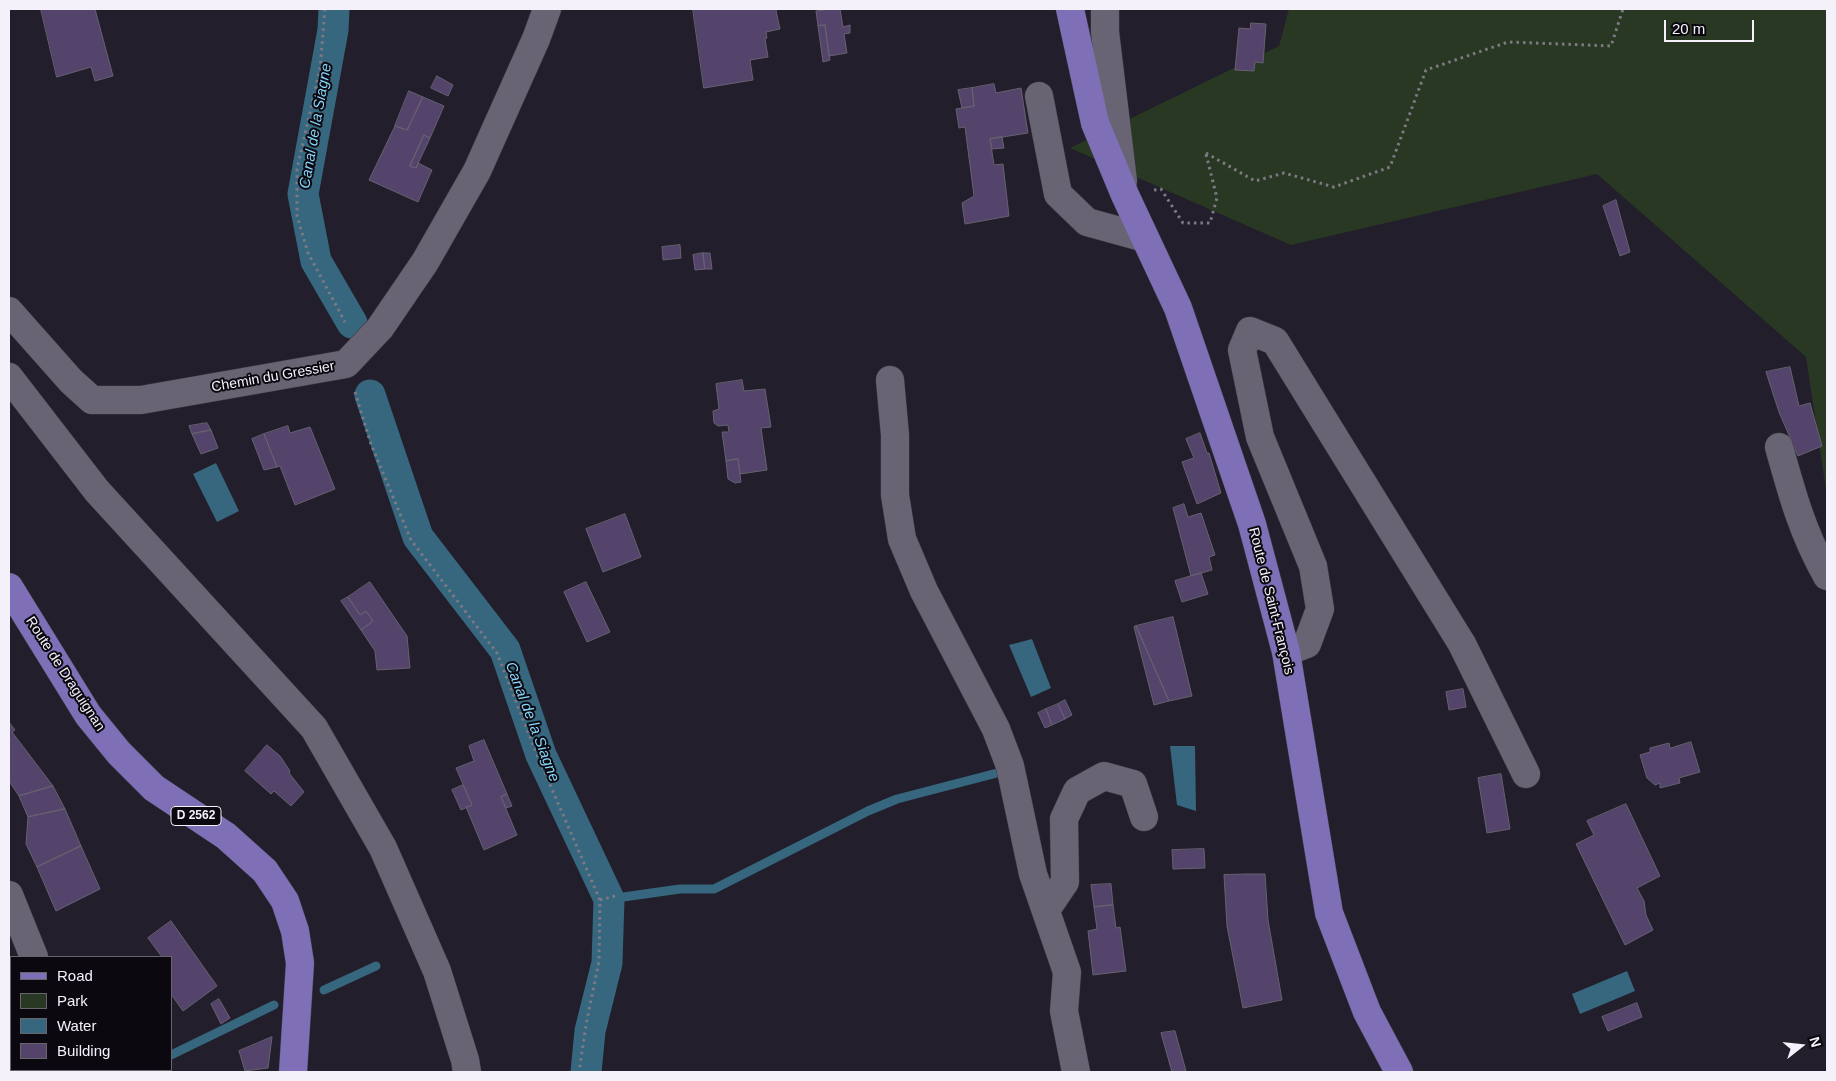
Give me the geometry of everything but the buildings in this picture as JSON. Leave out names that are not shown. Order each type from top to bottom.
[{"type":"main road","name":"Route de Saint-François","points":[[1070,9],[1095,123],[1125,195],[1178,308],[1252,524],[1286,652],[1329,913],[1367,1012],[1399,1072]]},
{"type":"main road","name":"Route de Draguignan","points":[[9,587],[88,715],[119,753],[154,788],[226,836],[265,871],[285,901],[295,932],[300,963],[293,1072]]},
{"type":"street","name":"Chemin du Gressier","points":[[9,311],[70,381],[92,400],[141,400],[346,364],[380,328],[420,269],[477,171],[548,9]]},
{"type":"street","points":[[1105,9],[1105,32],[1125,195]]},
{"type":"street","points":[[1039,96],[1058,194],[1087,222],[1145,238]]},
{"type":"street","points":[[1286,652],[1308,644],[1320,609],[1313,566],[1260,437],[1242,350],[1250,331],[1275,342],[1280,350],[1462,644],[1526,774]]},
{"type":"street","points":[[9,377],[97,491],[314,728],[383,848],[437,971],[467,1072]]},
{"type":"street","points":[[890,380],[895,434],[895,495],[902,539],[924,591],[996,729],[1010,766],[1033,874],[1067,972],[1064,1011],[1076,1072]]},
{"type":"street","points":[[1779,448],[1798,517],[1827,576]]},
{"type":"street","points":[[1046,910],[1065,882],[1064,819],[1078,792],[1104,776],[1133,784],[1144,817]]},
{"type":"street","points":[[9,895],[34,956]]},
{"type":"path","points":[[325,9],[320,69],[297,169],[297,216],[308,253],[346,323],[346,364],[371,444],[411,540],[497,653],[538,757],[600,900],[599,961],[579,1072]]},
{"type":"path","points":[[1125,195],[1161,189],[1183,223],[1210,223],[1217,198],[1206,153],[1255,180],[1284,173],[1334,187],[1390,167],[1426,70],[1508,42],[1611,46],[1623,9]]},
{"type":"path","points":[[600,900],[619,895]]},
{"type":"green space","points":[[1289,9],[1827,9],[1827,496],[1806,357],[1597,174],[1291,245],[1070,148],[1279,46]]},
{"type":"water","points":[[216,463],[239,511],[217,522],[193,474]]},
{"type":"water","points":[[1032,639],[1051,688],[1031,697],[1009,645]]},
{"type":"water","points":[[1170,746],[1195,746],[1196,811],[1177,805]]},
{"type":"water","points":[[1627,971],[1635,991],[1580,1014],[1572,994]]},
{"type":"waterway","name":"Canal de la Siagne","points":[[334,9],[333,30],[303,194],[316,261],[352,323]]},
{"type":"waterway","name":"Canal de la Siagne","points":[[370,395],[418,537],[505,650],[541,755],[609,899],[607,963],[590,1031],[586,1072]]},
{"type":"waterway","points":[[609,899],[680,889],[714,889],[868,811],[897,799],[1001,772]]},
{"type":"waterway","points":[[324,990],[376,966]]},
{"type":"waterway","points":[[172,1055],[274,1005]]}]
